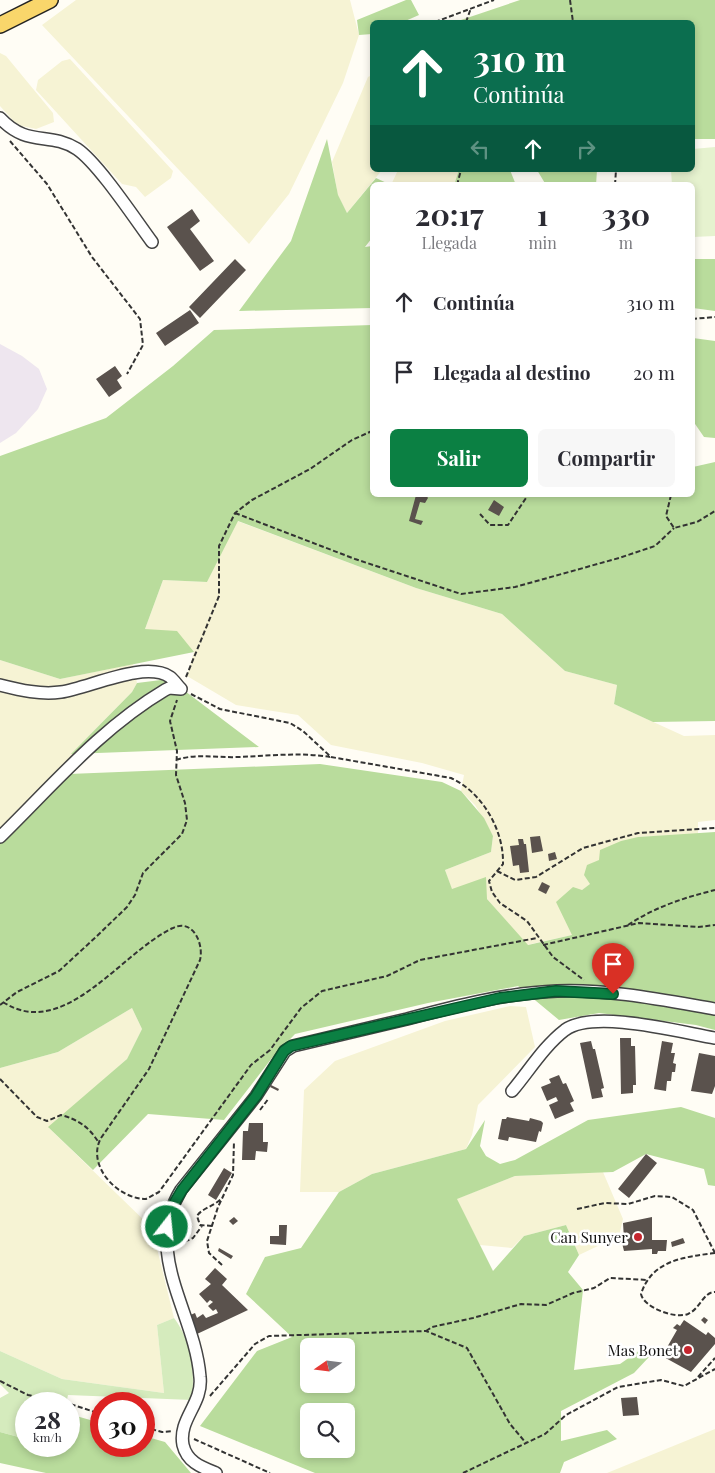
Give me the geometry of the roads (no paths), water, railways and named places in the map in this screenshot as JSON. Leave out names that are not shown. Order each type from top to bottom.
[{"type":"main road","points":[[0,25],[45,2]]},
{"type":"street","points":[[0,118],[19,134],[63,143],[77,149],[100,174],[152,242]]},
{"type":"street","points":[[0,685],[25,691],[59,692],[132,673],[156,672],[170,677],[181,688],[164,690],[123,717],[79,757],[0,836]]},
{"type":"street","points":[[216,1473],[197,1465],[187,1455],[183,1444],[183,1431],[198,1399],[201,1386],[196,1348],[182,1311],[167,1249],[168,1223],[177,1196],[256,1096],[284,1051],[290,1047],[485,1000],[547,992],[578,991],[602,993],[661,999],[715,1009]]},
{"type":"street","points":[[512,1091],[555,1039],[567,1029],[580,1023],[617,1022],[715,1038]]},
{"type":"place","name":"Can Sunyer","points":[[638,1237]]},
{"type":"place","name":"Mas Bonet","points":[[688,1350]]}]
